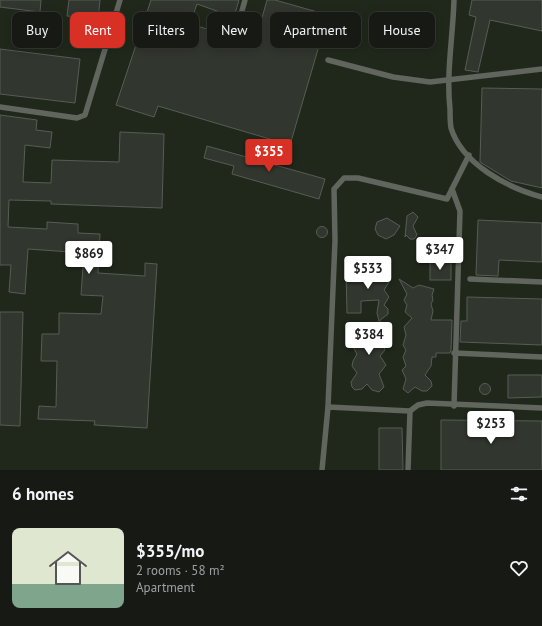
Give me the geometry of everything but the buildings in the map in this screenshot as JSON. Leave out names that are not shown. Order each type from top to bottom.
[{"type":"lane","points":[[0,106],[77,118],[85,115],[120,0]]},
{"type":"lane","points":[[242,12],[245,0]]},
{"type":"lane","points":[[454,0],[453,34],[448,82],[451,128],[460,144],[469,155],[488,173],[520,191],[542,197]]},
{"type":"lane","points":[[328,60],[393,77],[430,82],[448,82],[542,70]]},
{"type":"lane","points":[[322,470],[328,407],[335,241],[334,189],[344,178],[358,178],[446,199],[469,155]]},
{"type":"lane","points":[[452,189],[460,211],[454,353],[454,406]]},
{"type":"lane","points":[[470,279],[542,282]]},
{"type":"lane","points":[[454,353],[542,357]]},
{"type":"lane","points":[[328,407],[410,411],[418,405],[427,403],[454,406],[542,408]]},
{"type":"lane","points":[[408,470],[410,411]]},
{"type":"shaded area","points":[[0,0],[542,0],[542,470],[0,470]]}]
